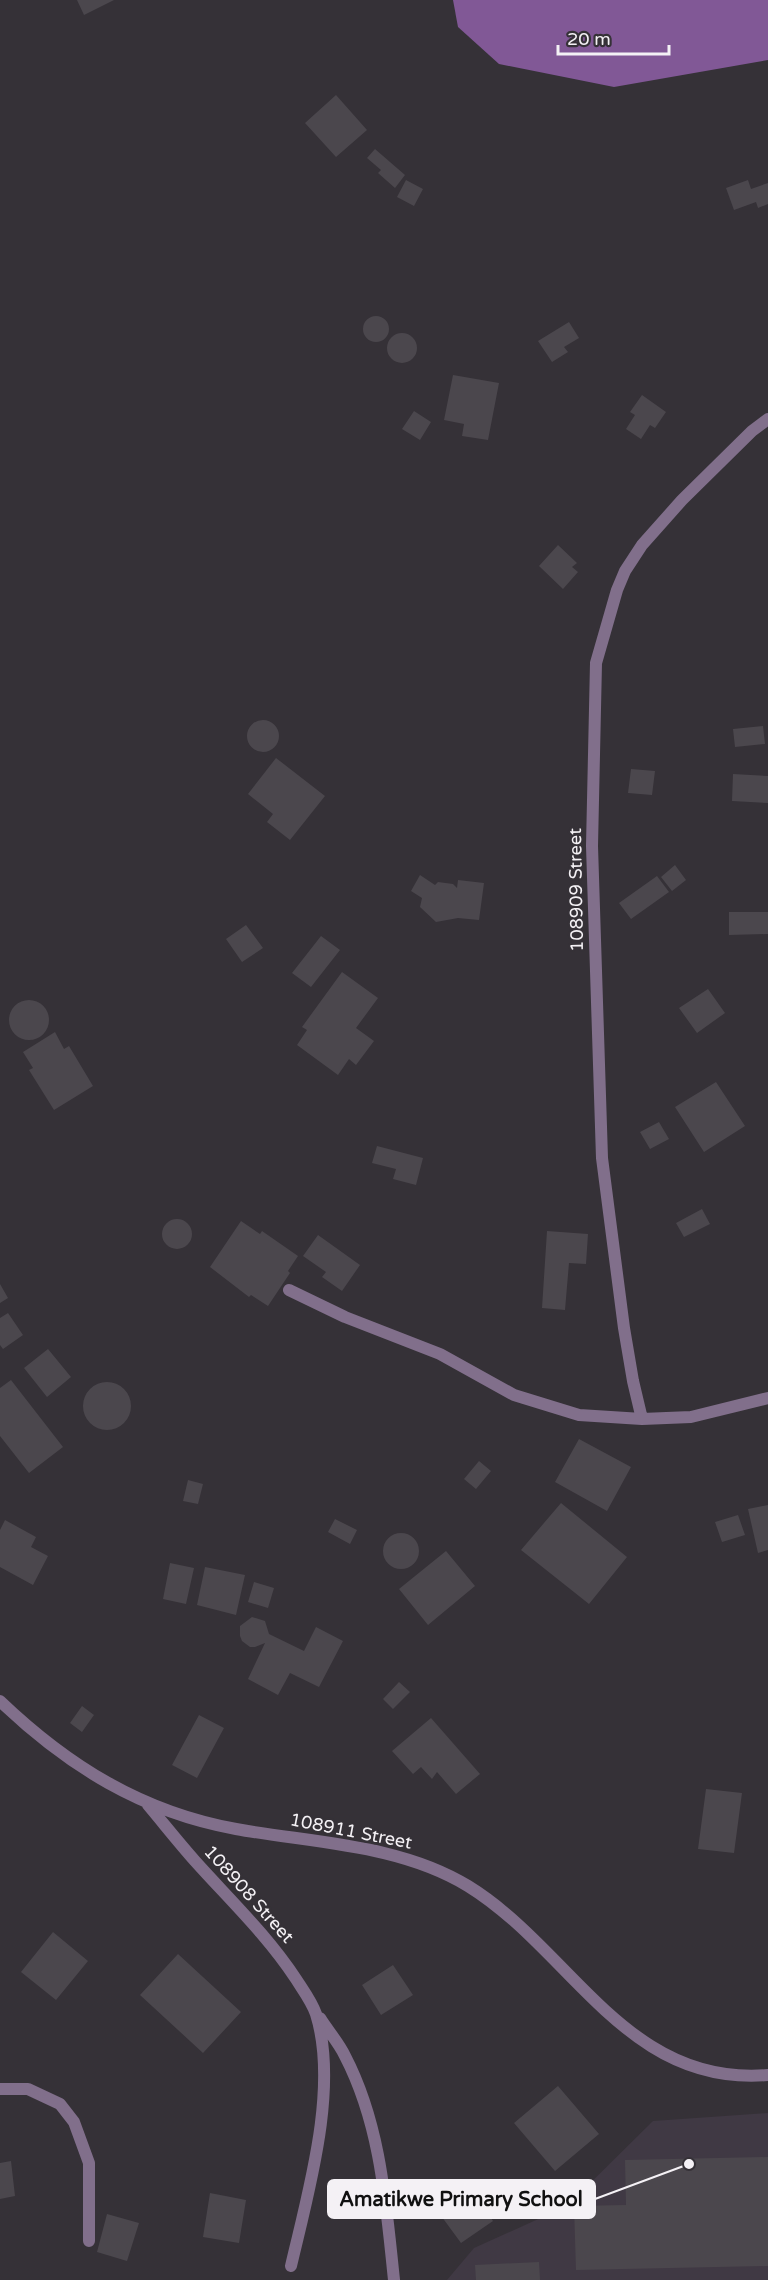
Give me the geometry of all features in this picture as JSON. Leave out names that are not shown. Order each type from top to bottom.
[{"type":"street","name":"108909 Street","points":[[642,1419],[624,1328],[602,1158],[592,846],[596,663],[617,590],[625,570],[642,545],[682,500],[752,431],[768,419]]},
{"type":"street","points":[[289,1290],[345,1317],[440,1354],[514,1395],[579,1415],[642,1419],[691,1417],[768,1398]]},
{"type":"street","name":"108911 Street","points":[[0,1701],[76,1763],[104,1782],[147,1804],[183,1817],[235,1829],[390,1855],[426,1866],[468,1886],[518,1924],[595,2002],[628,2031],[661,2054],[702,2070],[756,2076],[768,2075]]},
{"type":"street","name":"108908 Street","points":[[147,1804],[283,1958],[315,2012],[345,2054],[356,2080],[380,2160],[394,2280]]},
{"type":"street","name":"108908 Street","points":[[291,2266],[321,2126],[323,2072],[320,2033],[315,2012]]},
{"type":"street","points":[[0,2089],[28,2089],[60,2104],[74,2122],[89,2163],[89,2241]]},
{"type":"shaded area","points":[[453,0],[768,0],[768,60],[614,87],[499,64],[458,27]]},
{"type":"shaded area","points":[[768,2113],[768,2280],[447,2280],[474,2248],[567,2206],[653,2121]]},
{"type":"building","points":[[77,0],[114,0],[84,15]]},
{"type":"building","points":[[336,95],[367,130],[336,157],[305,123]]},
{"type":"building","points":[[375,149],[405,175],[395,188],[378,173],[381,170],[367,158]]},
{"type":"building","points":[[406,180],[423,189],[414,206],[397,197]]},
{"type":"building","points":[[748,180],[751,189],[768,183],[768,204],[758,208],[756,202],[734,210],[726,188]]},
{"type":"building","points":[[376,316],[385,320],[389,329],[385,338],[376,342],[367,338],[363,329],[367,320]]},
{"type":"building","points":[[569,322],[579,338],[564,347],[568,352],[552,362],[538,341]]},
{"type":"building","points":[[402,333],[413,337],[417,348],[413,359],[402,363],[391,359],[387,348],[391,337]]},
{"type":"building","points":[[453,375],[499,383],[488,440],[462,436],[464,424],[444,420]]},
{"type":"building","points":[[642,395],[666,412],[655,428],[650,425],[641,439],[626,429],[635,415],[630,412]]},
{"type":"building","points":[[414,411],[431,422],[420,440],[402,429]]},
{"type":"building","points":[[558,545],[577,563],[572,567],[578,572],[563,589],[539,566]]},
{"type":"building","points":[[263,720],[274,725],[279,736],[274,747],[263,752],[252,747],[247,736],[252,725]]},
{"type":"building","points":[[763,726],[765,744],[735,747],[733,729]]},
{"type":"building","points":[[276,758],[325,796],[290,840],[267,822],[273,814],[248,794]]},
{"type":"building","points":[[631,769],[655,771],[652,795],[628,793]]},
{"type":"building","points":[[733,774],[768,776],[768,803],[732,801]]},
{"type":"building","points":[[675,865],[686,880],[672,891],[661,877]]},
{"type":"building","points":[[420,875],[435,885],[438,882],[453,884],[457,888],[458,880],[484,883],[479,920],[458,918],[436,922],[420,907],[422,898],[411,891]]},
{"type":"building","points":[[657,876],[669,892],[631,919],[619,903]]},
{"type":"building","points":[[729,912],[768,912],[768,934],[729,935]]},
{"type":"building","points":[[246,925],[263,948],[242,962],[226,939]]},
{"type":"building","points":[[321,936],[340,950],[311,987],[292,973]]},
{"type":"building","points":[[342,972],[378,998],[356,1028],[374,1041],[356,1065],[349,1059],[338,1075],[297,1045],[307,1030],[302,1027]]},
{"type":"building","points":[[708,989],[725,1013],[697,1033],[679,1008]]},
{"type":"building","points":[[29,1000],[37,1001],[43,1006],[48,1012],[48,1028],[43,1034],[37,1039],[29,1040],[21,1039],[15,1034],[10,1028],[9,1020],[10,1012],[15,1006],[21,1001]]},
{"type":"building","points":[[55,1032],[64,1049],[69,1046],[93,1086],[54,1110],[29,1070],[33,1068],[23,1052]]},
{"type":"building","points":[[716,1082],[745,1126],[704,1152],[675,1107]]},
{"type":"building","points":[[659,1122],[669,1139],[650,1149],[640,1132]]},
{"type":"building","points":[[377,1146],[423,1158],[416,1185],[393,1179],[396,1169],[372,1163]]},
{"type":"building","points":[[702,1209],[710,1224],[684,1237],[676,1223]]},
{"type":"building","points":[[177,1219],[188,1223],[192,1234],[188,1245],[177,1249],[166,1245],[162,1234],[166,1223]]},
{"type":"building","points":[[241,1221],[260,1234],[262,1231],[298,1256],[288,1271],[290,1273],[268,1306],[251,1295],[249,1297],[210,1267]]},
{"type":"building","points":[[547,1231],[588,1234],[586,1264],[569,1263],[565,1310],[542,1308]]},
{"type":"building","points":[[318,1235],[360,1265],[342,1291],[322,1277],[326,1272],[303,1256]]},
{"type":"building","points":[[0,1284],[8,1298],[0,1303]]},
{"type":"building","points":[[8,1313],[23,1335],[3,1349],[0,1345],[0,1318]]},
{"type":"building","points":[[48,1349],[71,1377],[47,1397],[24,1368]]},
{"type":"building","points":[[11,1380],[63,1447],[29,1473],[0,1436],[0,1388]]},
{"type":"building","points":[[102,1382],[112,1382],[127,1392],[131,1406],[130,1415],[121,1426],[112,1430],[102,1430],[87,1420],[83,1411],[83,1401],[93,1386]]},
{"type":"building","points":[[579,1439],[631,1467],[607,1511],[555,1482]]},
{"type":"building","points":[[479,1461],[491,1471],[476,1489],[464,1479]]},
{"type":"building","points":[[188,1480],[203,1484],[198,1504],[183,1501]]},
{"type":"building","points":[[561,1503],[627,1557],[589,1604],[521,1550]]},
{"type":"building","points":[[768,1505],[768,1550],[758,1553],[748,1509]]},
{"type":"building","points":[[738,1515],[745,1535],[722,1542],[715,1522]]},
{"type":"building","points":[[335,1519],[357,1530],[350,1544],[328,1532]]},
{"type":"building","points":[[5,1520],[36,1537],[31,1547],[48,1556],[33,1585],[0,1567],[0,1530]]},
{"type":"building","points":[[401,1533],[414,1538],[419,1551],[414,1564],[401,1569],[388,1564],[383,1551],[388,1538]]},
{"type":"building","points":[[446,1551],[475,1586],[428,1625],[399,1589]]},
{"type":"building","points":[[170,1563],[194,1568],[186,1604],[163,1599]]},
{"type":"building","points":[[205,1567],[245,1575],[236,1615],[197,1605]]},
{"type":"building","points":[[254,1582],[274,1588],[268,1608],[248,1602]]},
{"type":"building","points":[[252,1617],[265,1621],[269,1634],[304,1651],[316,1627],[343,1641],[319,1687],[290,1673],[278,1695],[248,1679],[265,1643],[250,1647],[242,1641],[240,1626]]},
{"type":"building","points":[[399,1682],[410,1692],[393,1709],[383,1699]]},
{"type":"building","points":[[82,1706],[94,1715],[82,1732],[70,1723]]},
{"type":"building","points":[[199,1715],[224,1728],[197,1778],[172,1765]]},
{"type":"building","points":[[431,1718],[480,1774],[456,1794],[437,1772],[432,1779],[421,1767],[413,1774],[392,1751]]},
{"type":"building","points":[[706,1789],[742,1793],[734,1853],[698,1849]]},
{"type":"building","points":[[53,1932],[88,1961],[56,2000],[21,1972]]},
{"type":"building","points":[[178,1954],[241,2012],[203,2053],[140,1995]]},
{"type":"building","points":[[393,1965],[413,1995],[381,2015],[362,1985]]},
{"type":"building","points":[[558,2086],[599,2134],[555,2171],[514,2123]]},
{"type":"building","points":[[768,2157],[768,2266],[576,2270],[574,2206],[626,2205],[625,2160]]},
{"type":"building","points":[[11,2161],[15,2196],[0,2199],[0,2163]]},
{"type":"building","points":[[472,2190],[493,2221],[461,2243],[439,2213]]},
{"type":"building","points":[[210,2193],[246,2200],[239,2243],[203,2237]]},
{"type":"building","points":[[107,2214],[139,2223],[127,2261],[97,2252]]},
{"type":"building","points":[[539,2262],[540,2280],[476,2280],[475,2265]]},
{"type":"place","name":"Amatikwe Primary School","points":[[689,2164]]}]
